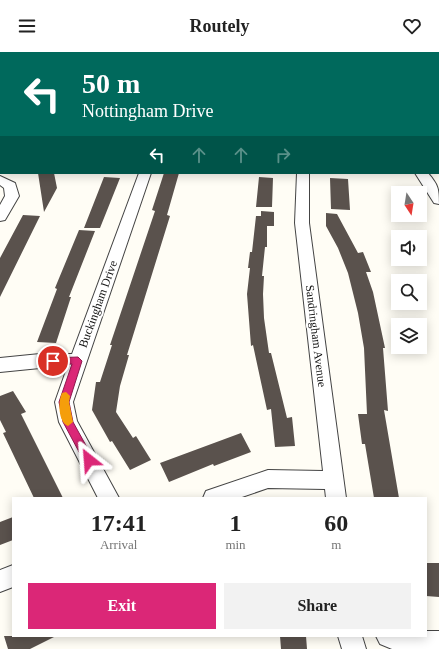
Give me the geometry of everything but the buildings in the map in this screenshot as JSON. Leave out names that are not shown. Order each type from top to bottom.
[{"type":"street","name":"Buckingham Drive","points":[[108,497],[68,422],[64,402],[145,174]]},
{"type":"street","name":"Sandringham Avenue","points":[[303,174],[302,223],[336,489]]},
{"type":"street","points":[[422,174],[430,184],[439,200]]},
{"type":"street","points":[[0,180],[10,186],[12,196],[0,217]]},
{"type":"street","points":[[0,365],[40,361],[78,361]]},
{"type":"street","points":[[216,497],[268,479],[336,489]]},
{"type":"street","points":[[0,581],[12,576]]},
{"type":"street","points":[[350,637],[354,649]]},
{"type":"street","points":[[392,637],[410,642],[439,643]]},
{"type":"slow traffic","points":[[66,396],[64,402],[68,422]]},
{"type":"route","points":[[53,361],[78,361],[64,402],[68,422],[89,460]]}]
